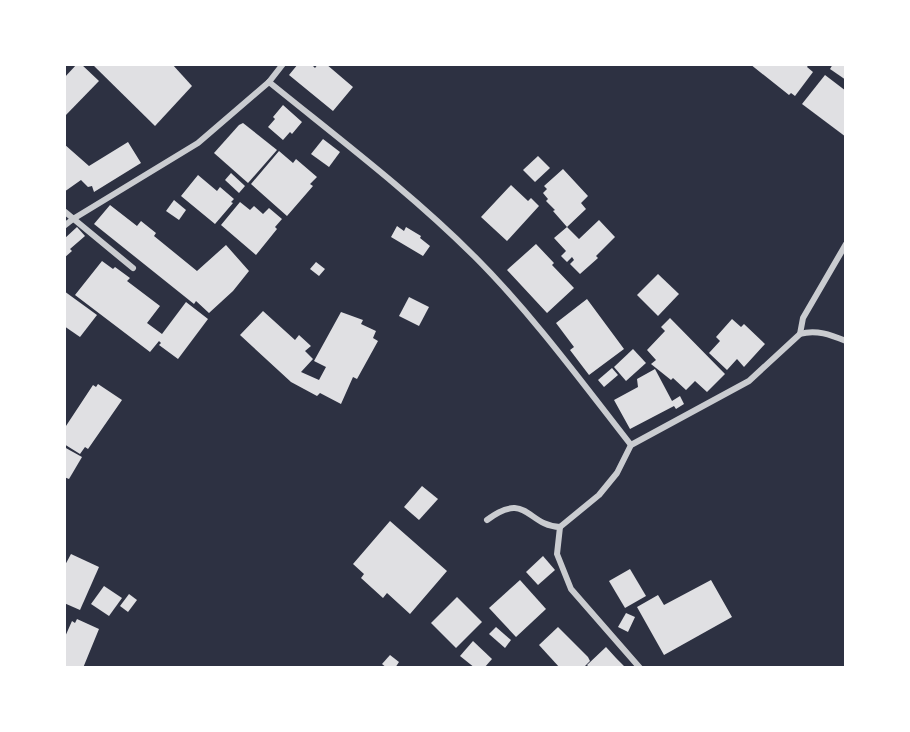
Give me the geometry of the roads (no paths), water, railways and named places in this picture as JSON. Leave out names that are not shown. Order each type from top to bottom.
[{"type":"street","points":[[64,226],[198,143],[269,82],[283,64]]},
{"type":"street","points":[[269,82],[375,167],[474,256],[532,318],[631,445]]},
{"type":"street","points":[[64,211],[133,268]]},
{"type":"street","points":[[800,334],[803,318],[846,244]]},
{"type":"street","points":[[640,668],[572,589],[557,554],[560,527],[599,495],[617,472],[631,445],[749,381],[800,334],[810,331],[832,335],[846,341]]},
{"type":"street","points":[[487,520],[498,511],[509,507],[522,508],[549,526],[560,527]]}]
